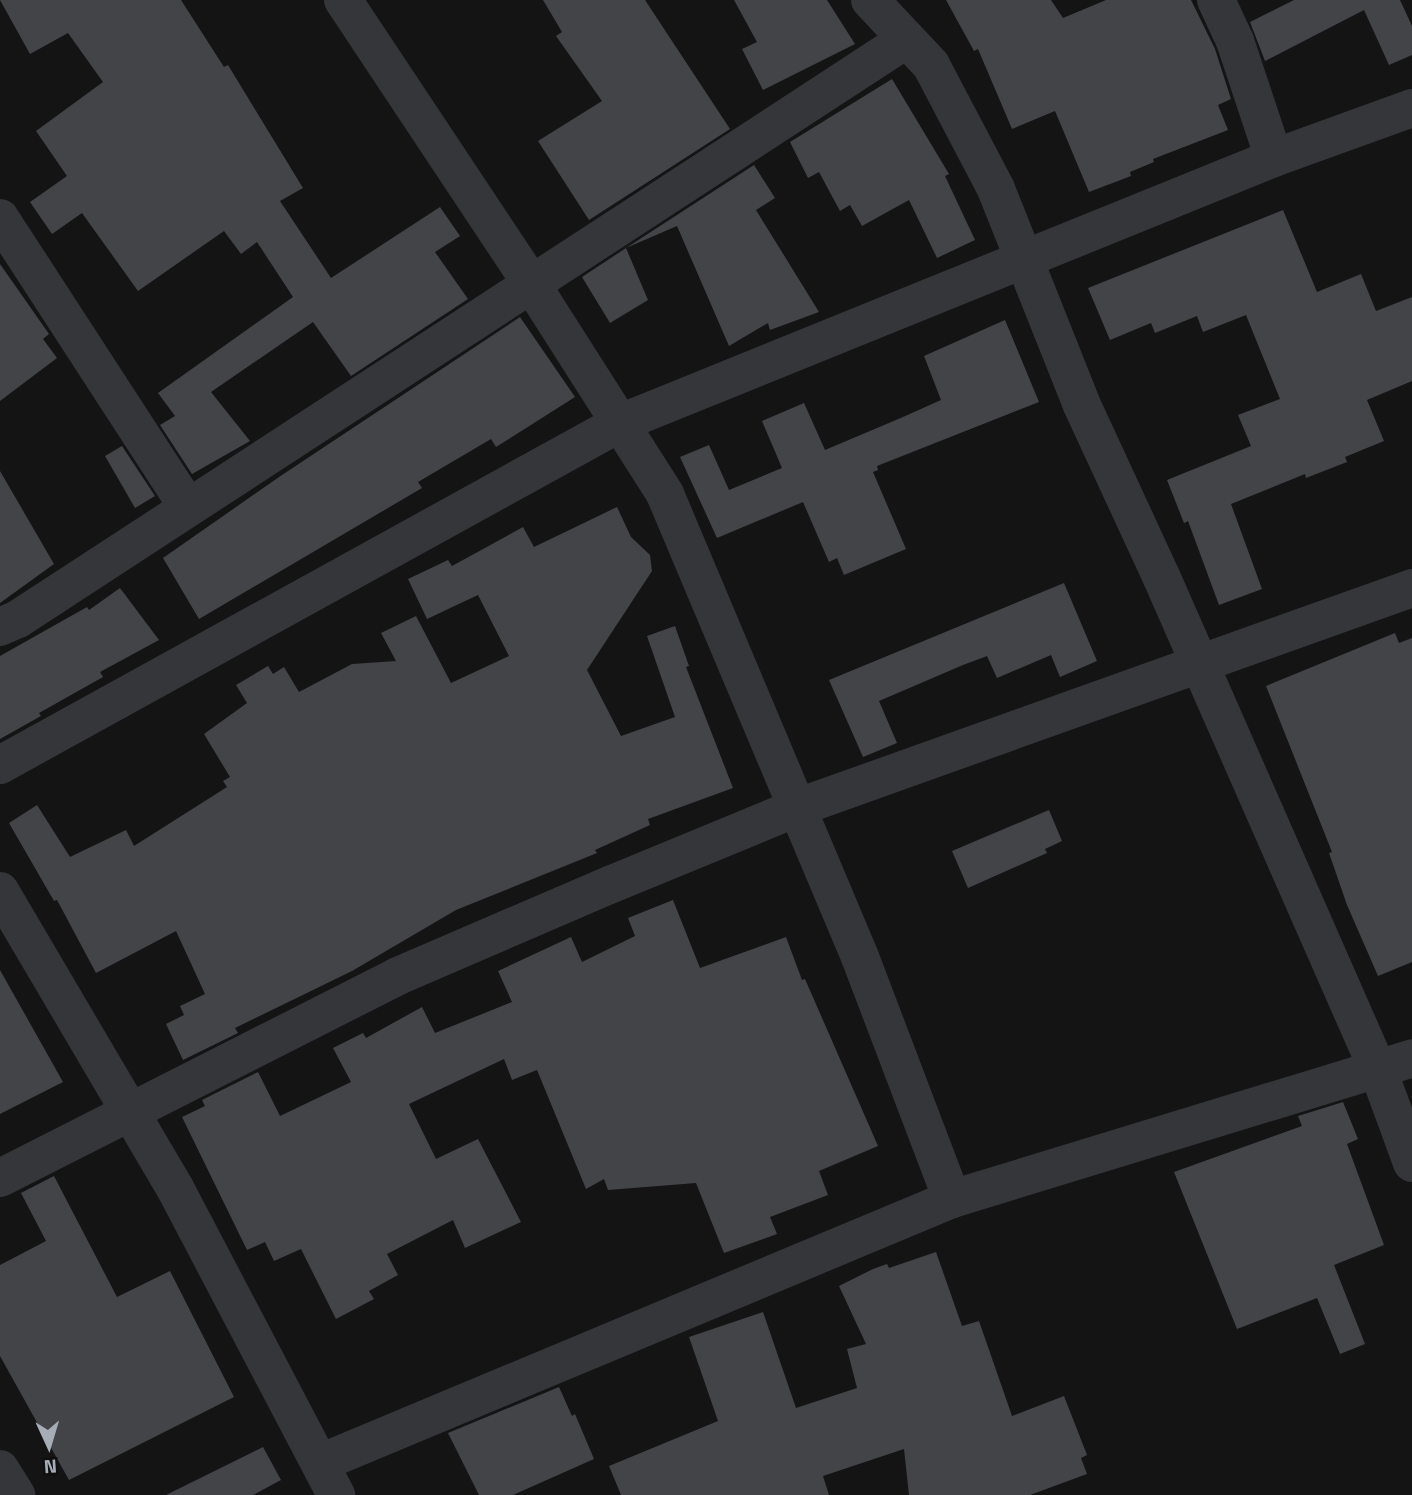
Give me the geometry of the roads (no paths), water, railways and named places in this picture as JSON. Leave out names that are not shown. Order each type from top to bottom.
[{"type":"street","points":[[343,0],[532,285],[665,494],[860,957],[952,1199]]},
{"type":"street","points":[[870,0],[931,65],[996,190],[1081,403],[1199,662],[1395,1064],[1412,1163]]},
{"type":"street","points":[[1216,0],[1235,41],[1274,158]]},
{"type":"street","points":[[0,627],[18,619],[187,506],[532,285],[907,39]]},
{"type":"street","points":[[0,765],[620,423],[1274,158],[1412,108]]},
{"type":"street","points":[[0,218],[187,506]]},
{"type":"street","points":[[0,1178],[398,976],[796,808],[1412,588]]},
{"type":"street","points":[[0,891],[132,1113],[328,1479],[952,1199],[1395,1064]]},
{"type":"street","points":[[0,1469],[16,1495]]}]
